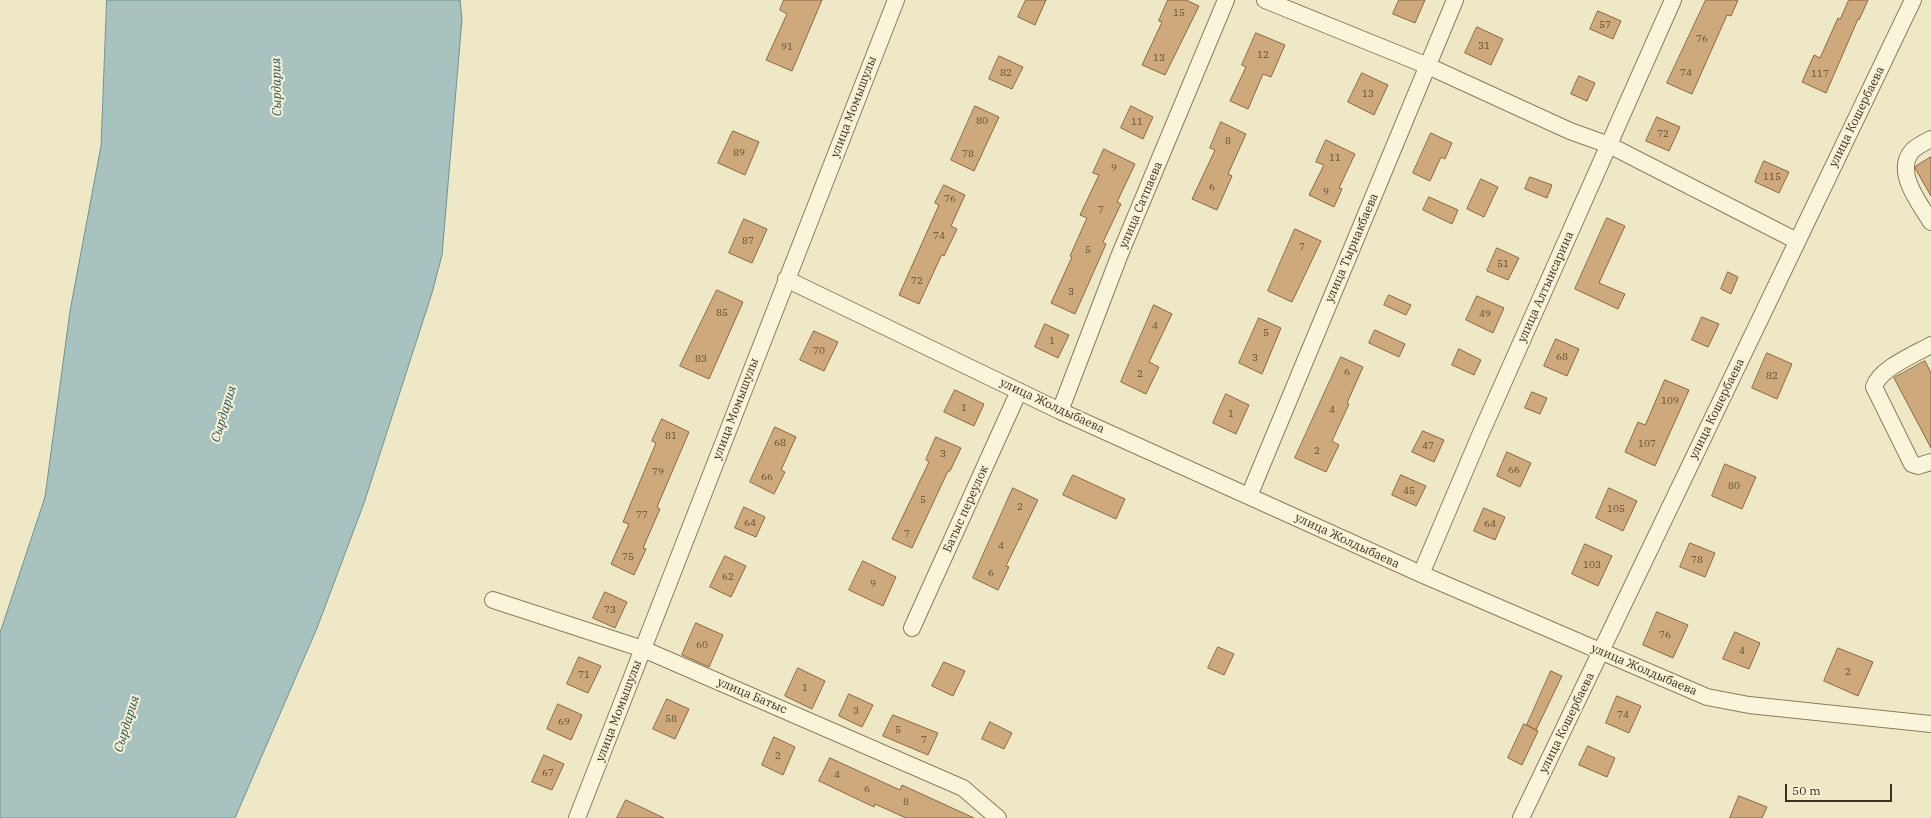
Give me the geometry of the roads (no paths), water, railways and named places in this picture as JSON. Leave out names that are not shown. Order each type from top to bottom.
[{"type":"street","name":"улица Момышулы","points":[[577,818],[896,0]]},
{"type":"street","name":"улица Сатпаева","points":[[1060,411],[1120,254],[1226,0]]},
{"type":"street","points":[[1265,0],[1428,66],[1570,131],[1609,145],[1798,241]]},
{"type":"street","name":"улица Тырнакбаева","points":[[1249,496],[1456,0]]},
{"type":"street","name":"улица Алтынсарина","points":[[1421,574],[1480,433],[1673,0]]},
{"type":"street","name":"улица Кошербаева","points":[[1521,818],[1913,0]]},
{"type":"street","points":[[1931,139],[1911,152],[1906,176],[1913,194],[1931,222]]},
{"type":"street","name":"улица Жолдыбаева","points":[[786,279],[1060,411],[1421,574],[1708,697],[1749,705],[1931,724]]},
{"type":"street","points":[[1931,345],[1883,372],[1876,380],[1874,387],[1912,464],[1918,466],[1931,462]]},
{"type":"street","name":"Батыс переулок","points":[[912,628],[1019,391]]},
{"type":"street","name":"улица Батыс","points":[[493,600],[643,650],[963,788],[998,818]]},
{"type":"water","name":"Сырдария","points":[[107,0],[460,0],[462,19],[442,255],[432,293],[364,503],[317,628],[235,818],[0,818],[0,633],[45,497],[70,311],[101,146]]}]
